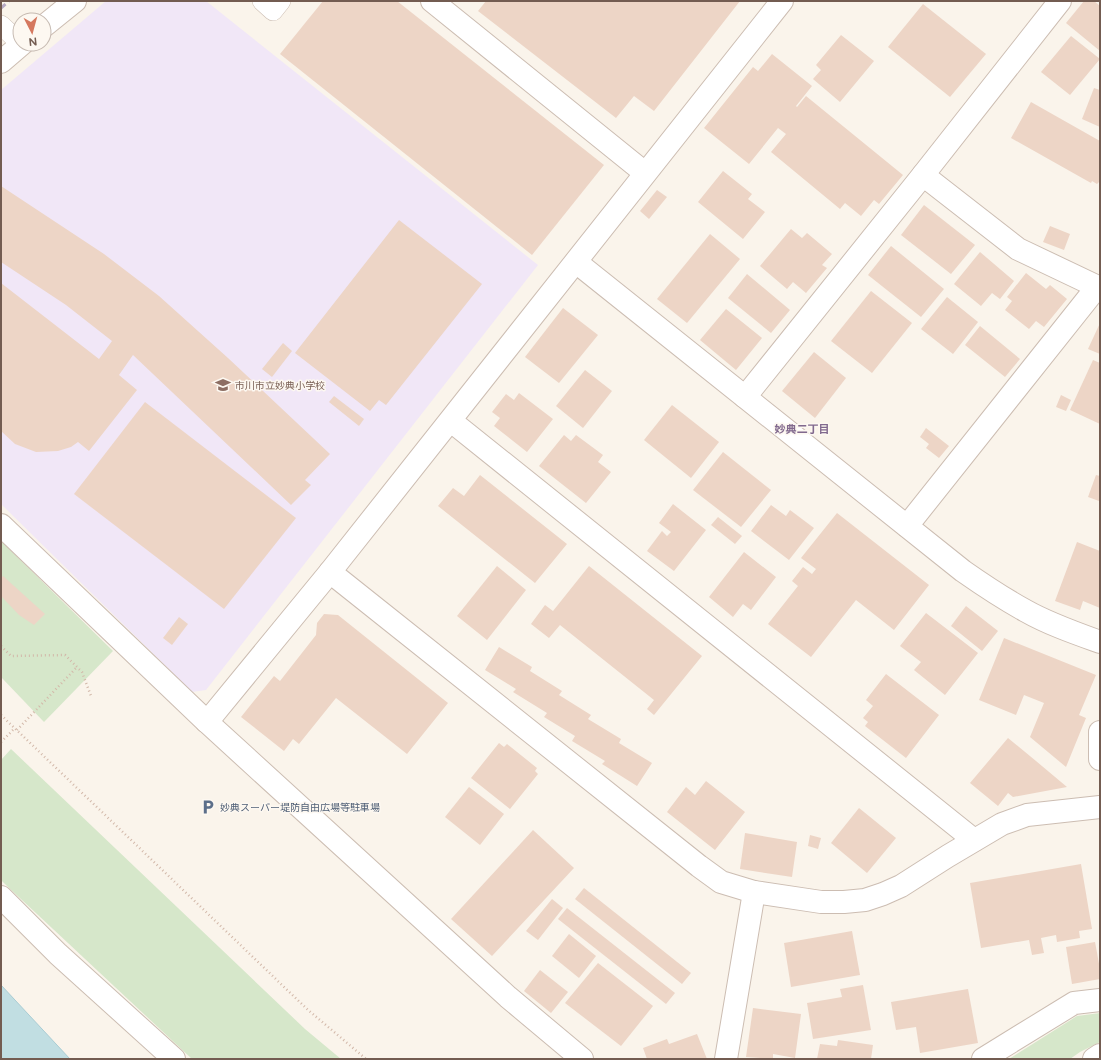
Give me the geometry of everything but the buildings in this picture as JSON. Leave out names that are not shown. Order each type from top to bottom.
[{"type":"street","points":[[52,19],[74,1]]},
{"type":"street","points":[[432,1],[645,174]]},
{"type":"street","points":[[207,722],[451,421],[782,1]]},
{"type":"street","points":[[745,397],[1060,1]]},
{"type":"street","points":[[1,62],[12,52]]},
{"type":"street","points":[[907,526],[1098,288],[1018,249],[923,175]]},
{"type":"street","points":[[576,262],[963,571],[993,592],[1027,611],[1059,626],[1100,642]]},
{"type":"street","points":[[451,421],[974,840]]},
{"type":"street","points":[[1,526],[207,722],[508,997],[582,1059]]},
{"type":"street","points":[[330,572],[721,882],[754,892],[822,902],[865,900],[901,886],[1002,824],[1027,815],[1100,807]]},
{"type":"street","points":[[1100,732],[1100,759]]},
{"type":"street","points":[[726,1059],[754,892]]},
{"type":"street","points":[[1,897],[58,954],[174,1059]]},
{"type":"street","points":[[983,1059],[1074,1003],[1100,1000]]},
{"type":"street","points":[[1094,1059],[1100,1055]]},
{"type":"lane","points":[[262,1],[273,10],[281,1]]},
{"type":"lane","points":[[1,25],[12,35]]},
{"type":"path","points":[[1,646],[11,656],[65,655],[82,672],[91,696]]},
{"type":"path","points":[[17,730],[77,667]]},
{"type":"path","points":[[1,714],[307,1009],[366,1059]]},
{"type":"path","points":[[1,742],[14,728]]},
{"type":"shaded area","name":"市川市立妙典小学校","points":[[106,1],[206,1],[538,265],[206,690],[192,692],[1,504],[1,90],[46,52],[52,52],[52,47]]},
{"type":"green space","points":[[1,541],[113,651],[44,722],[1,677]]},
{"type":"green space","points":[[11,749],[305,1029],[341,1059],[192,1059],[7,886],[1,880],[1,760]]},
{"type":"green space","points":[[1100,1013],[1100,1042],[1070,1059],[1009,1059],[1077,1016]]},
{"type":"water","points":[[1,985],[70,1059],[1,1059]]},
{"type":"railway","points":[[1,8],[9,1]]},
{"type":"place","name":"市川市立妙典小学校","points":[[223,385]]},
{"type":"place","name":"妙典スーパー堤防自由広場等駐車場","points":[[208,807]]},
{"type":"district","name":"妙典二丁目","points":[[802,429]]}]
